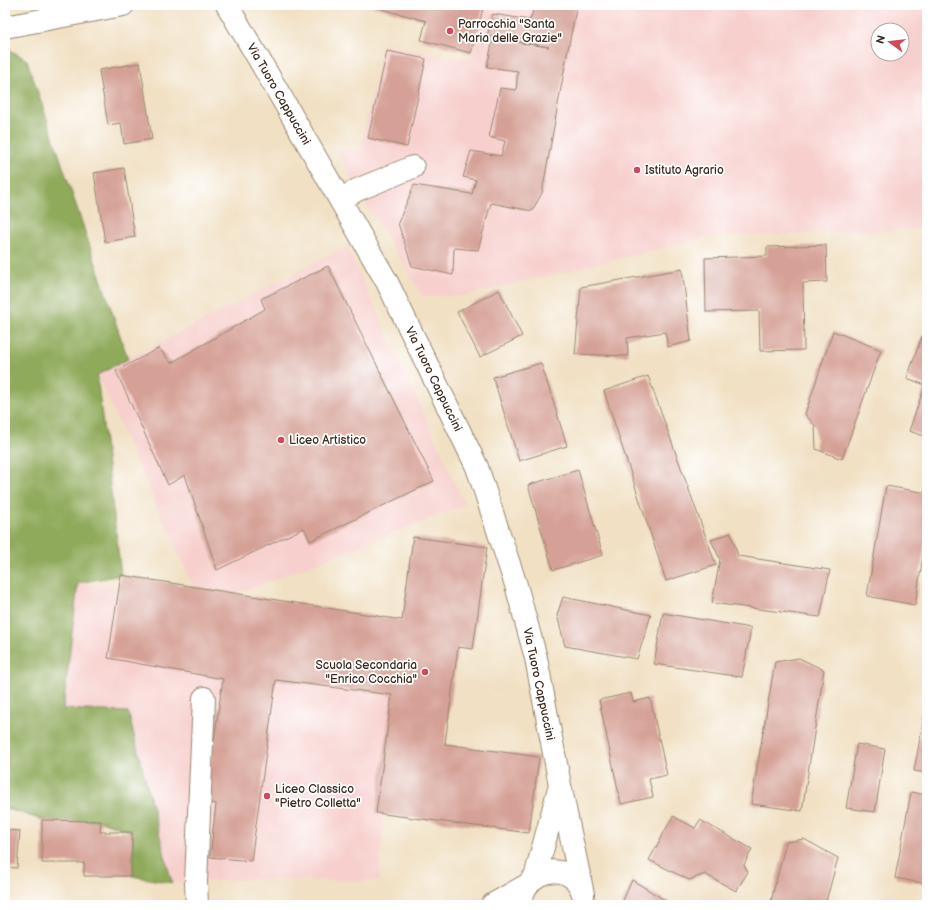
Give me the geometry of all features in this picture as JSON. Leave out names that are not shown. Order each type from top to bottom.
[{"type":"street","points":[[5,27],[122,5]]},
{"type":"street","name":"Via Tuoro Cappuccini","points":[[227,5],[387,282],[477,467],[516,584],[536,658],[560,785],[584,899]]},
{"type":"street","points":[[340,200],[357,190],[413,167]]},
{"type":"street","points":[[197,905],[196,882],[204,698]]},
{"type":"street","name":"Via Tuoro Cappuccini","points":[[528,889],[560,785]]},
{"type":"street","points":[[492,905],[528,889],[544,872],[554,871],[572,877],[579,885],[584,899]]},
{"type":"shaded area","name":"Istituto Agrario","points":[[484,5],[927,5],[927,229],[710,237],[462,296],[423,296],[357,190],[337,149],[360,150],[383,45],[471,60]]},
{"type":"shaded area","name":"Liceo Artistico","points":[[347,246],[465,505],[239,593],[193,586],[97,375]]},
{"type":"shaded area","name":"Liceo Classico \"Pietro Colletta\"","points":[[78,583],[402,620],[392,695],[379,881],[253,879],[172,883],[128,712],[63,709]]},
{"type":"green space","points":[[5,47],[27,60],[128,359],[97,375],[121,575],[78,583],[63,709],[128,712],[172,883],[132,876],[132,832],[101,821],[42,820],[5,808]]},
{"type":"building","name":"Parrocchia \"Santa Maria delle Grazie\"","points":[[368,5],[484,5],[471,53],[421,40],[426,21]]},
{"type":"building","points":[[535,5],[577,5],[542,193],[532,211],[491,203],[478,250],[454,248],[453,275],[412,266],[398,223],[414,185],[472,194],[476,180],[463,177],[471,151],[501,156],[505,141],[489,137],[500,88],[516,90],[518,71],[487,67],[493,39],[549,47],[487,36],[493,14],[530,20]]},
{"type":"building","points":[[387,51],[426,59],[407,147],[368,138]]},
{"type":"building","points":[[140,63],[152,139],[124,144],[121,123],[108,125],[99,70]]},
{"type":"building","points":[[124,168],[135,237],[105,242],[94,173]]},
{"type":"building","points":[[826,245],[827,282],[803,283],[804,350],[760,351],[759,311],[706,312],[705,258],[767,256],[767,247]]},
{"type":"building","name":"Liceo Artistico","points":[[328,266],[434,481],[310,541],[304,528],[217,570],[185,475],[168,485],[116,371],[159,348],[171,363],[265,309],[261,299]]},
{"type":"building","points":[[682,269],[691,341],[668,347],[665,332],[627,338],[628,356],[575,354],[581,287]]},
{"type":"building","points":[[499,290],[522,336],[480,357],[457,312]]},
{"type":"building","points":[[833,331],[881,350],[842,459],[816,449],[815,426],[805,414]]},
{"type":"building","points":[[922,336],[927,337],[927,437],[909,431],[925,385],[907,378]]},
{"type":"building","points":[[541,363],[567,446],[519,461],[493,377]]},
{"type":"building","points":[[648,376],[716,565],[666,581],[604,391]]},
{"type":"building","points":[[578,470],[603,555],[553,570],[528,485]]},
{"type":"building","points":[[886,486],[927,493],[927,532],[915,605],[867,596]]},
{"type":"building","points":[[731,533],[738,556],[830,570],[820,617],[712,603],[720,559],[711,540]]},
{"type":"building","points":[[413,537],[487,547],[473,649],[458,647],[445,744],[539,757],[529,833],[376,813],[392,695],[276,680],[251,861],[210,857],[216,804],[205,801],[223,679],[108,658],[121,575],[402,620]]},
{"type":"building","points":[[563,597],[651,615],[637,659],[565,646],[557,615]]},
{"type":"building","points":[[663,613],[751,628],[742,677],[654,664]]},
{"type":"building","points":[[799,658],[824,670],[802,811],[751,804],[775,662]]},
{"type":"building","points":[[631,693],[633,702],[650,698],[667,775],[649,779],[653,797],[621,804],[599,700]]},
{"type":"building","points":[[927,706],[927,773],[914,771]]},
{"type":"building","points":[[857,744],[885,749],[875,812],[846,808]]},
{"type":"building","points":[[911,792],[927,795],[927,884],[895,878]]},
{"type":"building","points":[[673,816],[695,828],[700,820],[752,849],[744,865],[748,872],[736,891],[705,874],[689,880],[649,860]]},
{"type":"building","points":[[42,820],[101,821],[100,832],[132,832],[132,876],[84,876],[84,863],[42,863]]},
{"type":"building","points":[[5,830],[20,831],[17,868],[5,867]]},
{"type":"building","points":[[804,839],[838,858],[825,905],[770,905],[786,842]]},
{"type":"building","points":[[632,880],[673,905],[621,905]]},
{"type":"place","name":"Parrocchia \"Santa Maria delle Grazie\"","points":[[450,31]]},
{"type":"place","name":"Istituto Agrario","points":[[637,170]]},
{"type":"place","name":"Liceo Artistico","points":[[281,440]]},
{"type":"place","name":"Scuola Secondaria \"Enrico Cocchia\"","points":[[425,672]]},
{"type":"place","name":"Liceo Classico \"Pietro Colletta\"","points":[[267,796]]}]
